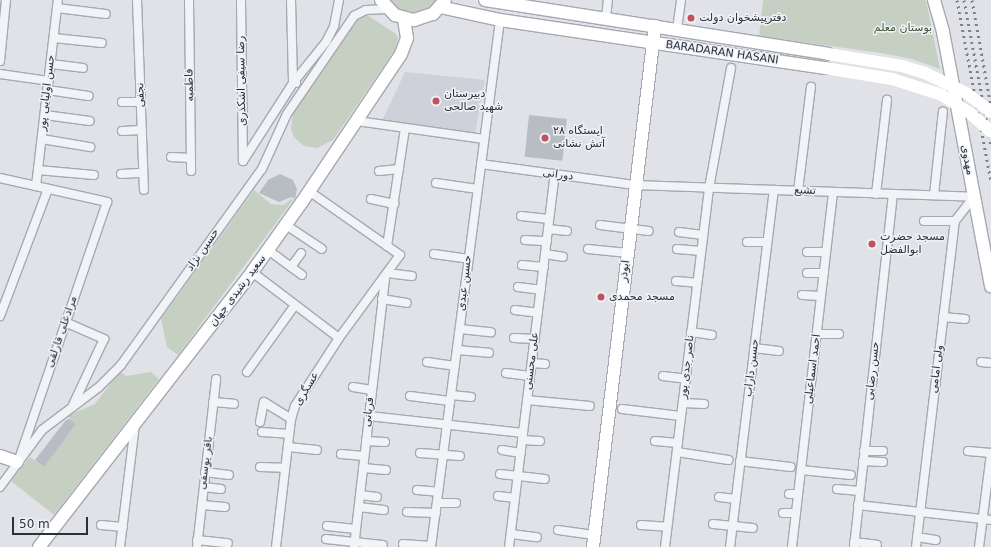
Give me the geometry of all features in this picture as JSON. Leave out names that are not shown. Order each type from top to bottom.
[{"type":"main road","name":"مهدوی","points":[[934,0],[943,32],[991,287]]},
{"type":"main road","name":"BARADARAN HASANI","points":[[492,1],[536,4],[588,16],[902,66],[925,73],[966,93],[991,112]]},
{"type":"main road","name":"BARADARAN HASANI","points":[[443,4],[500,20],[892,79],[942,95],[971,114],[991,132]]},
{"type":"main road","points":[[384,5],[404,18],[424,18],[443,4]]},
{"type":"main road","points":[[586,33],[588,16]]},
{"type":"main road","name":"سعید رشیدی جهان","points":[[39,547],[47,541],[252,272],[358,121],[401,54],[407,38],[404,18]]},
{"type":"main road","name":"ابوذر","points":[[594,541],[655,26]]},
{"type":"main road","points":[[0,456],[17,462]]},
{"type":"street","points":[[0,61],[6,0]]},
{"type":"street","name":"نجفی","points":[[137,0],[144,190]]},
{"type":"street","name":"فاطمیه","points":[[189,0],[191,171]]},
{"type":"street","name":"رضا سیفی اشکذری","points":[[241,0],[243,162],[293,83]]},
{"type":"street","points":[[291,0],[293,83]]},
{"type":"street","points":[[293,83],[326,42],[334,26],[339,0]]},
{"type":"street","points":[[606,18],[608,0]]},
{"type":"street","points":[[676,29],[680,0]]},
{"type":"street","points":[[58,4],[106,14]]},
{"type":"street","name":"حسن اولیایی پور","points":[[36,186],[58,4]]},
{"type":"street","name":"حسین نژاد","points":[[0,486],[42,430],[72,405],[99,387],[121,364],[262,169],[287,114],[354,16],[366,10],[384,5]]},
{"type":"street","name":"حسین عبدی","points":[[431,547],[500,20]]},
{"type":"street","points":[[54,38],[102,43]]},
{"type":"street","points":[[51,64],[83,68]]},
{"type":"street","name":"ناصر جدی پور","points":[[665,547],[709,188],[731,68]]},
{"type":"street","points":[[0,74],[49,81]]},
{"type":"street","points":[[293,83],[307,83]]},
{"type":"street","points":[[798,191],[811,87]]},
{"type":"street","points":[[48,90],[89,96]]},
{"type":"street","points":[[876,194],[887,100]]},
{"type":"street","points":[[122,102],[141,102]]},
{"type":"street","points":[[934,196],[943,111]]},
{"type":"street","points":[[45,115],[90,122]]},
{"type":"street","points":[[358,121],[484,139]]},
{"type":"street","points":[[309,191],[387,246],[405,128]]},
{"type":"street","points":[[122,131],[142,130]]},
{"type":"street","points":[[42,139],[90,147]]},
{"type":"street","points":[[171,157],[190,158]]},
{"type":"street","name":"دورانی","points":[[481,164],[636,185]]},
{"type":"street","points":[[379,171],[399,169]]},
{"type":"street","points":[[38,170],[94,175]]},
{"type":"street","points":[[121,174],[143,173]]},
{"type":"street","name":"علی محسنی","points":[[509,547],[555,174]]},
{"type":"street","points":[[0,178],[48,189],[0,316]]},
{"type":"street","points":[[436,183],[478,189]]},
{"type":"street","name":"تشیع","points":[[636,185],[974,197]]},
{"type":"street","name":"مرادعلی قارلقی","points":[[17,462],[107,202],[48,189]]},
{"type":"street","name":"حسین داراب","points":[[730,547],[774,190]]},
{"type":"street","name":"احمد اسماعیلی","points":[[792,547],[833,192]]},
{"type":"street","name":"حسن رضایی","points":[[854,545],[893,194]]},
{"type":"street","points":[[924,221],[955,221],[974,197]]},
{"type":"street","points":[[371,199],[394,204]]},
{"type":"street","points":[[521,216],[549,219]]},
{"type":"street","name":"ولی امامی","points":[[916,547],[955,221]]},
{"type":"street","points":[[286,225],[322,249]]},
{"type":"street","points":[[600,225],[649,230]]},
{"type":"street","points":[[548,229],[567,231]]},
{"type":"street","points":[[679,232],[703,235]]},
{"type":"street","points":[[526,240],[547,241]]},
{"type":"street","points":[[747,242],[767,242]]},
{"type":"street","name":"عسگری","points":[[276,547],[291,419],[304,390],[400,255],[387,246]]},
{"type":"street","points":[[588,249],[628,252]]},
{"type":"street","points":[[676,249],[702,251]]},
{"type":"street","points":[[268,250],[302,275]]},
{"type":"street","points":[[808,252],[826,252]]},
{"type":"street","points":[[292,268],[301,253]]},
{"type":"street","points":[[434,254],[469,259]]},
{"type":"street","points":[[545,254],[563,257]]},
{"type":"street","points":[[522,265],[544,267]]},
{"type":"street","points":[[252,272],[340,338]]},
{"type":"street","points":[[806,273],[824,273]]},
{"type":"street","points":[[386,275],[412,276]]},
{"type":"street","name":"قربانی","points":[[354,545],[386,275]]},
{"type":"street","points":[[676,281],[698,283]]},
{"type":"street","points":[[518,287],[540,290]]},
{"type":"street","points":[[802,295],[821,296]]},
{"type":"street","points":[[382,299],[407,303]]},
{"type":"street","points":[[247,372],[295,305]]},
{"type":"street","points":[[515,310],[538,313]]},
{"type":"street","points":[[943,317],[965,319]]},
{"type":"street","points":[[65,322],[104,339],[72,405]]},
{"type":"street","points":[[460,329],[492,332]]},
{"type":"street","points":[[691,332],[712,335]]},
{"type":"street","points":[[817,334],[839,334]]},
{"type":"street","points":[[514,338],[534,339]]},
{"type":"street","points":[[754,348],[779,350]]},
{"type":"street","points":[[457,350],[488,353]]},
{"type":"street","points":[[427,362],[455,366]]},
{"type":"street","points":[[981,362],[991,363]]},
{"type":"street","points":[[532,363],[546,364]]},
{"type":"street","points":[[506,372],[530,376]]},
{"type":"street","points":[[663,376],[686,379]]},
{"type":"street","name":"باقر یوسفی","points":[[197,543],[216,379]]},
{"type":"street","points":[[352,388],[372,390]]},
{"type":"street","points":[[410,396],[451,398],[471,397]]},
{"type":"street","points":[[527,400],[590,406]]},
{"type":"street","points":[[213,402],[234,404]]},
{"type":"street","points":[[260,422],[264,402],[291,419]]},
{"type":"street","points":[[683,402],[704,404]]},
{"type":"street","points":[[622,409],[681,416]]},
{"type":"street","points":[[369,416],[447,424],[540,441]]},
{"type":"street","points":[[120,547],[135,425]]},
{"type":"street","points":[[262,432],[289,434]]},
{"type":"street","points":[[366,441],[385,442]]},
{"type":"street","points":[[655,441],[678,443]]},
{"type":"street","points":[[288,447],[317,450]]},
{"type":"street","points":[[502,450],[521,453]]},
{"type":"street","points":[[864,451],[883,451]]},
{"type":"street","points":[[968,451],[991,453],[987,520],[979,547]]},
{"type":"street","points":[[676,452],[728,460]]},
{"type":"street","points":[[420,453],[460,456]]},
{"type":"street","points":[[341,454],[364,456]]},
{"type":"street","points":[[740,461],[791,467]]},
{"type":"street","points":[[863,461],[883,462]]},
{"type":"street","points":[[260,467],[285,468]]},
{"type":"street","points":[[363,468],[386,470]]},
{"type":"street","points":[[801,470],[851,476]]},
{"type":"street","points":[[205,472],[229,475]]},
{"type":"street","points":[[500,474],[545,479]]},
{"type":"street","points":[[204,487],[221,489]]},
{"type":"street","points":[[837,489],[860,491]]},
{"type":"street","points":[[417,490],[438,492]]},
{"type":"street","points":[[789,494],[798,494]]},
{"type":"street","points":[[360,495],[377,497]]},
{"type":"street","points":[[498,496],[515,498]]},
{"type":"street","points":[[719,497],[736,499]]},
{"type":"street","points":[[437,503],[456,503]]},
{"type":"street","points":[[202,505],[225,507]]},
{"type":"street","points":[[858,505],[987,520]]},
{"type":"street","points":[[359,507],[384,510]]},
{"type":"street","points":[[407,512],[436,513]]},
{"type":"street","points":[[783,513],[796,513]]},
{"type":"street","points":[[101,524],[123,527]]},
{"type":"street","points":[[713,524],[753,528]]},
{"type":"street","points":[[640,525],[667,527]]},
{"type":"street","points":[[327,526],[356,529]]},
{"type":"street","points":[[558,530],[594,541]]},
{"type":"street","points":[[511,534],[537,537]]},
{"type":"street","points":[[917,538],[936,540]]},
{"type":"street","points":[[326,539],[354,545],[383,545]]},
{"type":"street","points":[[197,543],[228,543]]},
{"type":"street","points":[[403,544],[431,547]]},
{"type":"street","points":[[854,545],[877,545]]},
{"type":"shaded area","name":"دبیرستان شهید صالحی","points":[[405,72],[485,80],[475,134],[382,121]]},
{"type":"green space","points":[[387,0],[439,0],[429,10],[407,14],[397,10]]},
{"type":"green space","name":"بوستان معلم","points":[[763,0],[926,0],[940,69],[912,59],[881,53],[759,36]]},
{"type":"green space","points":[[367,15],[396,34],[398,38],[396,48],[333,140],[317,148],[304,146],[294,137],[291,129],[293,113],[356,19]]},
{"type":"green space","points":[[254,190],[271,204],[284,205],[291,199],[293,200],[178,355],[167,347],[161,319]]},
{"type":"green space","points":[[120,371],[126,376],[151,372],[159,379],[54,515],[11,481],[30,457],[44,467],[60,445],[52,438],[56,433],[65,439],[76,424],[67,416],[95,404]]},
{"type":"building","name":"ایستگاه ۲۸ آتش نشانی","points":[[529,115],[567,119],[562,161],[525,157]]},
{"type":"building","points":[[280,174],[293,180],[297,189],[295,199],[291,197],[279,202],[259,193],[268,180]]},
{"type":"building","points":[[70,419],[76,424],[44,467],[35,460],[66,420]]},
{"type":"railway","points":[[957,0],[991,182]]},
{"type":"railway","points":[[964,0],[991,145]]},
{"type":"railway","points":[[972,0],[991,107]]},
{"type":"place","name":"دفترپیشخوان دولت","points":[[691,18]]},
{"type":"place","name":"دبیرستان شهید صالحی","points":[[436,101]]},
{"type":"place","name":"ایستگاه ۲۸ آتش نشانی","points":[[545,138]]},
{"type":"place","name":"مسجد حضرت ابوالفضل","points":[[872,244]]},
{"type":"place","name":"مسجد محمدی","points":[[601,297]]}]
